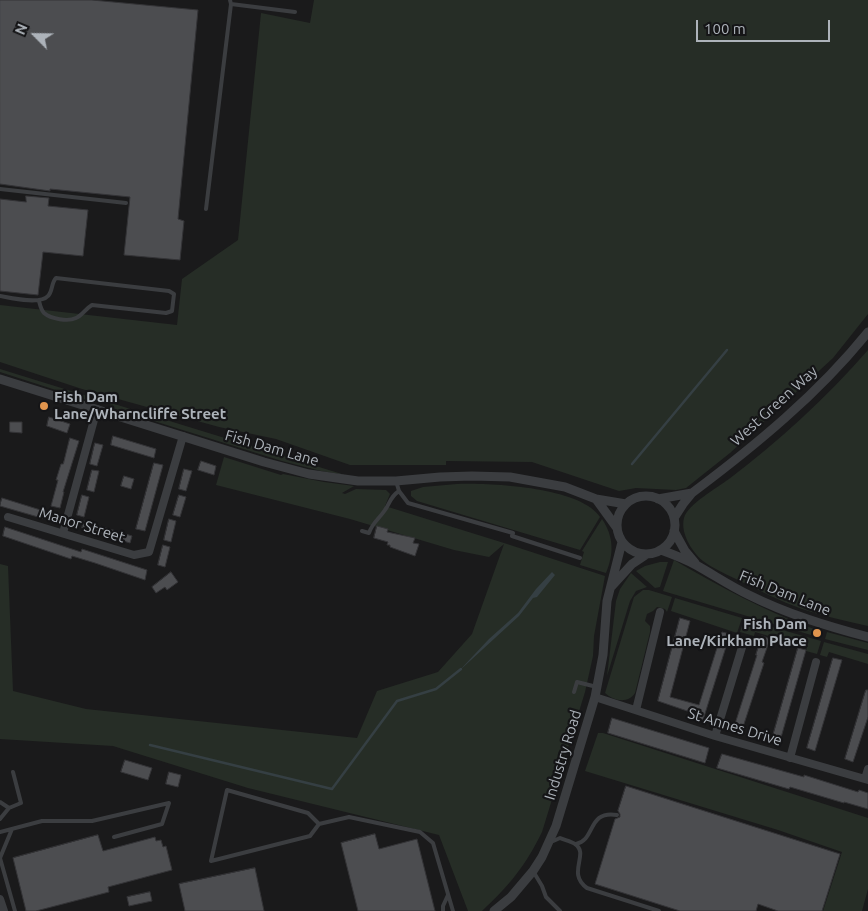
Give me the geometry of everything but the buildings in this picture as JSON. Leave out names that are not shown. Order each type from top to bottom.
[{"type":"street","name":"West Green Way","points":[[674,518],[692,493],[768,433],[851,353],[868,332]]},
{"type":"street","name":"Fish Dam Lane","points":[[0,380],[264,462],[309,474],[358,481],[396,481],[448,476],[510,477],[565,487],[596,499],[626,504]]},
{"type":"street","points":[[63,533],[97,409]]},
{"type":"street","name":"Manor Street","points":[[8,517],[134,555],[149,552],[183,436]]},
{"type":"street","name":"West Green Way","points":[[658,499],[692,493]]},
{"type":"street","points":[[611,587],[632,564],[647,554],[661,550],[674,531],[674,518],[668,507],[658,499],[645,496],[638,497],[626,504],[619,515],[617,528]]},
{"type":"street","points":[[596,499],[617,528],[622,542],[633,551],[647,554]]},
{"type":"street","name":"Fish Dam Lane","points":[[674,531],[685,551],[696,565]]},
{"type":"street","name":"Industry Road","points":[[494,911],[511,896],[533,871],[549,843],[556,826],[596,692],[603,655],[607,601],[622,542]]},
{"type":"street","name":"Fish Dam Lane","points":[[661,550],[696,565],[711,576],[778,608],[868,637]]},
{"type":"street","points":[[636,710],[656,617]]},
{"type":"street","points":[[716,736],[743,644]]},
{"type":"street","points":[[790,758],[816,662]]},
{"type":"street","name":"St Annes Drive","points":[[596,692],[636,710],[716,736],[866,779]]},
{"type":"street","points":[[866,779],[868,769]]},
{"type":"street","points":[[0,899],[4,911]]},
{"type":"lane","points":[[206,209],[231,2],[295,12]]},
{"type":"lane","points":[[0,189],[126,203]]},
{"type":"lane","points":[[0,296],[40,301],[47,298],[52,282],[56,278],[168,291],[174,294],[172,312],[166,314],[92,305],[86,308],[74,320],[65,320],[46,314],[42,311],[40,301]]},
{"type":"lane","points":[[396,481],[404,499],[412,504],[513,533],[512,536],[580,558]]},
{"type":"lane","points":[[362,531],[369,533],[372,526],[386,509],[391,497],[399,491]]},
{"type":"lane","points":[[574,692],[577,682],[596,692]]},
{"type":"lane","points":[[0,818],[9,808],[21,803],[13,772]]},
{"type":"lane","points":[[319,824],[308,813],[227,790],[211,861],[310,836],[319,824],[349,817],[420,832],[432,843],[453,911]]},
{"type":"lane","points":[[0,802],[9,808]]},
{"type":"lane","points":[[0,832],[42,821],[92,821],[169,803],[162,824],[114,837]]},
{"type":"lane","points":[[549,843],[560,838],[576,844],[581,843],[597,819],[606,815],[616,815]]},
{"type":"lane","points":[[556,826],[560,838]]},
{"type":"lane","points":[[12,829],[0,858],[15,911]]},
{"type":"lane","points":[[576,844],[579,848],[578,876],[580,883],[598,892],[658,911]]},
{"type":"lane","points":[[533,871],[546,897],[560,911]]},
{"type":"lane","points":[[443,911],[448,895]]},
{"type":"lane","points":[[550,911],[554,905]]},
{"type":"shaded area","points":[[314,0],[868,0],[868,314],[833,358],[730,453],[686,488],[676,490],[636,488],[619,491],[532,462],[446,461],[446,465],[350,465],[276,439],[219,427],[82,389],[0,362],[0,305],[177,325],[182,279],[238,240],[261,13],[310,23]]},
{"type":"shaded area","points":[[868,350],[868,626],[802,609],[770,596],[716,569],[703,561],[695,553],[685,536],[683,524],[686,513],[691,508],[784,434],[836,385]]},
{"type":"shaded area","points":[[0,369],[97,399],[96,403],[0,372]]},
{"type":"shaded area","points":[[111,403],[345,475],[282,461],[109,407]]},
{"type":"shaded area","points":[[224,457],[281,475],[354,486],[342,493],[345,494],[356,489],[386,490],[390,494],[385,506],[605,576],[594,636],[593,656],[585,692],[542,832],[530,855],[516,874],[501,893],[482,911],[468,911],[439,835],[248,788],[113,746],[0,739],[0,564],[8,566],[13,691],[86,709],[357,738],[377,691],[438,672],[472,634],[504,544],[489,557],[454,550],[350,519],[216,485]]},
{"type":"shaded area","points":[[457,484],[512,486],[555,493],[590,507],[600,517],[580,550],[417,501],[411,496],[411,491],[423,487]]},
{"type":"shaded area","points":[[602,519],[609,532],[612,546],[606,573],[580,565],[584,552],[582,551]]},
{"type":"shaded area","points":[[674,560],[725,589],[814,629],[811,635],[663,591]]},
{"type":"shaded area","points":[[668,562],[660,587],[655,588],[636,571],[645,566]]},
{"type":"shaded area","points":[[552,572],[555,575],[537,597],[533,598],[519,616],[459,671],[489,639],[518,613]]},
{"type":"shaded area","points":[[631,573],[647,587],[636,591],[630,601],[607,676],[616,601],[620,589]]},
{"type":"shaded area","points":[[643,590],[672,597],[667,612],[665,609],[657,607],[647,614],[645,621],[650,626],[650,632],[635,693],[625,700],[612,698],[605,693],[634,597]]},
{"type":"shaded area","points":[[675,598],[742,618],[737,633],[671,611]]},
{"type":"shaded area","points":[[744,619],[821,641],[817,654],[806,651],[807,647],[755,632],[754,636],[740,632]]},
{"type":"shaded area","points":[[827,632],[868,643],[868,650],[825,639]]},
{"type":"shaded area","points":[[824,642],[868,654],[868,664],[829,652],[827,657],[820,655]]},
{"type":"shaded area","points":[[598,733],[603,733],[868,818],[868,889],[862,911],[823,911],[842,852],[778,830],[585,771]]},
{"type":"waterway","points":[[632,464],[727,350]]},
{"type":"waterway","points":[[150,745],[332,789],[397,701],[436,689],[461,669]]},
{"type":"place","name":"Fish Dam Lane/Wharncliffe Street","points":[[44,406]]},
{"type":"place","name":"Fish Dam Lane/Kirkham Place","points":[[817,633]]}]
